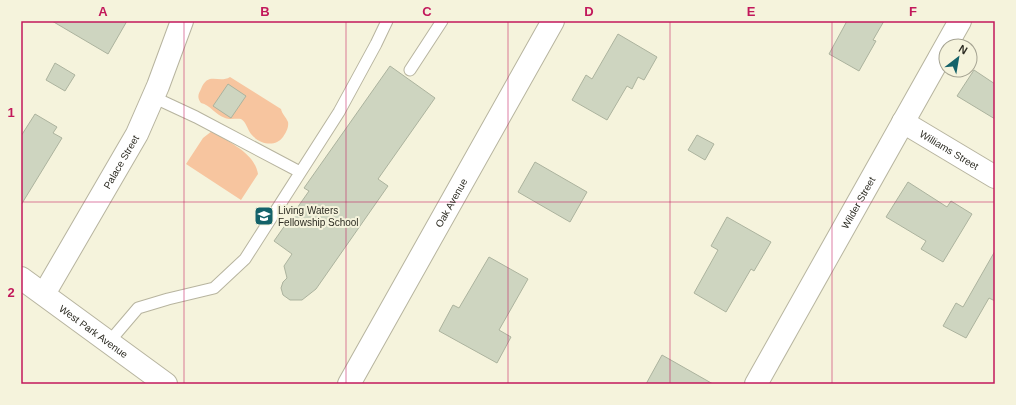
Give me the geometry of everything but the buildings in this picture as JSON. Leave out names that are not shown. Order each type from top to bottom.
[{"type":"street","name":"Palace Street","points":[[44,294],[137,134],[182,21]]},
{"type":"street","name":"Oak Avenue","points":[[348,384],[553,21]]},
{"type":"street","name":"Wilder Street","points":[[756,384],[960,21]]},
{"type":"street","name":"Williams Street","points":[[903,122],[995,177]]},
{"type":"street","name":"West Park Avenue","points":[[21,278],[166,384]]},
{"type":"lane","points":[[109,342],[138,308],[168,298],[214,288],[245,259],[339,112],[387,21]]},
{"type":"lane","points":[[410,70],[442,21]]},
{"type":"lane","points":[[153,97],[196,117],[300,172]]},
{"type":"shaded area","points":[[230,77],[281,109],[288,122],[288,128],[283,137],[276,143],[271,144],[258,140],[251,134],[245,122],[241,119],[225,118],[201,103],[198,98],[199,94],[207,81],[210,79],[226,79]]},
{"type":"shaded area","points":[[212,131],[240,149],[252,160],[256,167],[258,174],[241,200],[186,164],[203,138]]},
{"type":"place","name":"Living Waters Fellowship School","points":[[264,216]]}]
